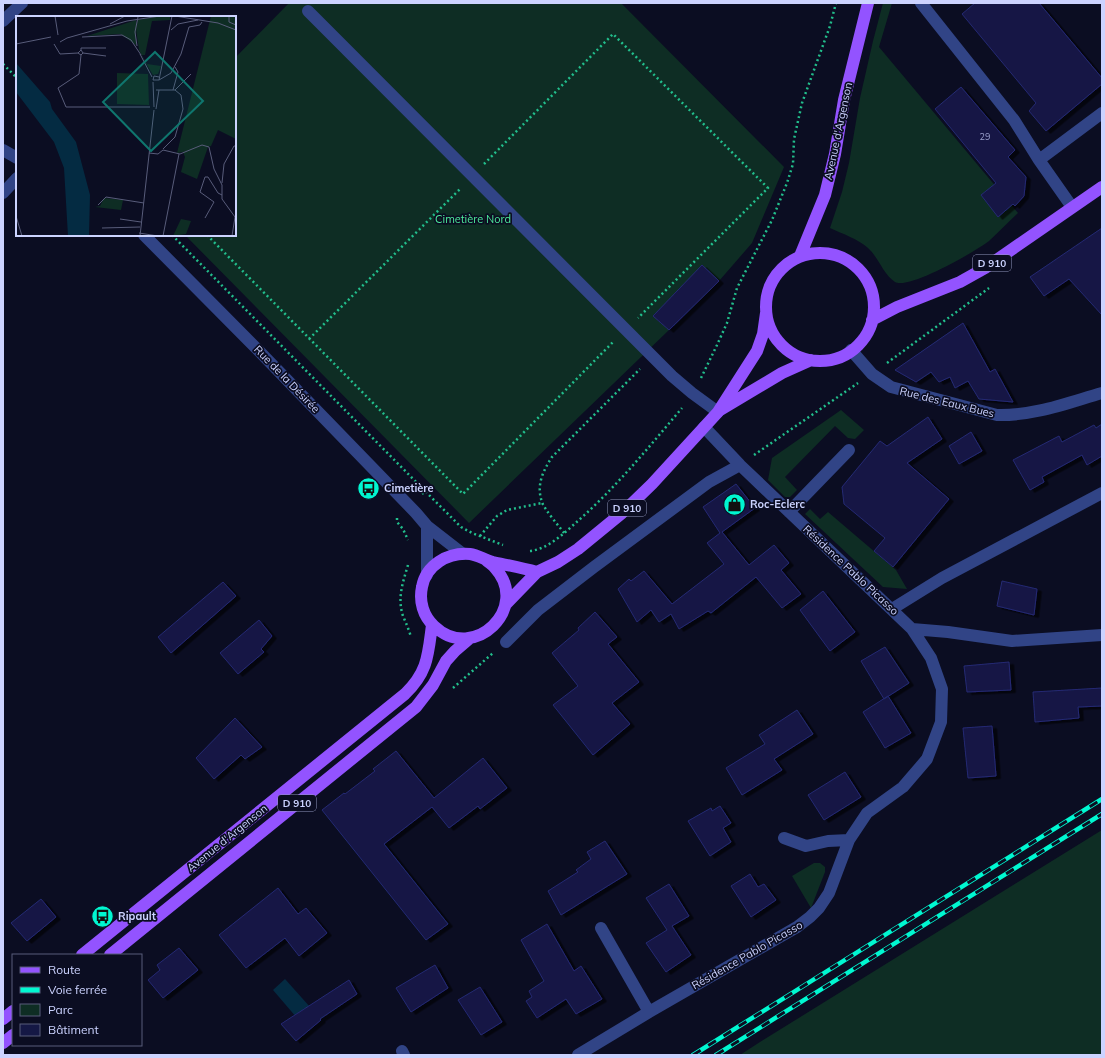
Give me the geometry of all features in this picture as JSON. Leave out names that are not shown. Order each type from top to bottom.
[{"type":"main road","name":"Avenue d'Argenson","points":[[800,256],[825,195],[835,154],[846,93],[868,3]]},
{"type":"main road","name":"D 910","points":[[872,320],[897,307],[966,278],[985,268],[1102,187]]},
{"type":"main road","points":[[814,253],[829,254],[843,258],[856,266],[865,278],[871,291],[874,306],[872,320],[864,337],[851,350],[839,357],[825,360],[811,360],[798,356],[786,348],[777,338],[770,326],[766,313],[766,301],[769,290],[780,270],[800,256],[814,253]]},
{"type":"main road","name":"D 910","points":[[506,604],[537,572],[558,562],[578,549],[639,497],[718,412],[757,351],[763,334],[766,313]]},
{"type":"main road","name":"D 910","points":[[718,412],[782,373],[811,360]]},
{"type":"main road","points":[[486,560],[496,569],[503,579],[506,591],[506,604],[503,613],[493,627],[478,637],[460,639],[440,632],[432,625],[425,614],[421,601],[423,583],[427,574],[438,562],[454,554],[471,554],[486,560],[537,572]]},
{"type":"main road","name":"Avenue d'Argenson","points":[[83,954],[405,694],[416,683],[424,669],[432,625]]},
{"type":"main road","name":"Avenue d'Argenson","points":[[111,954],[416,707],[433,685],[446,661],[455,650],[469,639]]},
{"type":"main road","points":[[3,1019],[12,1012]]},
{"type":"main road","points":[[3,1043],[12,1036]]},
{"type":"street","points":[[3,21],[22,3]]},
{"type":"street","points":[[921,3],[1014,120],[1039,160],[1072,207]]},
{"type":"street","points":[[308,11],[672,376],[718,412]]},
{"type":"street","points":[[1039,160],[1102,113]]},
{"type":"street","points":[[3,150],[16,157]]},
{"type":"street","points":[[3,193],[16,179]]},
{"type":"street","name":"Rue de la Désirée","points":[[145,236],[410,505],[427,526],[463,554]]},
{"type":"street","name":"Rue des Eaux Bues","points":[[851,350],[872,374],[885,384],[897,390],[997,415],[1028,413],[1051,408],[1102,392]]},
{"type":"street","name":"Résidence Pablo Picasso","points":[[578,1055],[810,918],[829,893],[849,840],[867,813],[902,787],[928,759],[941,722],[942,689],[931,658],[912,629],[740,465],[704,427]]},
{"type":"street","points":[[789,512],[849,450]]},
{"type":"street","points":[[506,642],[538,610],[594,567],[709,482],[740,465]]},
{"type":"street","points":[[892,609],[942,578],[1102,493]]},
{"type":"street","points":[[427,526],[427,574]]},
{"type":"street","points":[[912,629],[948,632],[1012,641],[1102,635]]},
{"type":"street","points":[[784,838],[806,846],[828,841],[849,840]]},
{"type":"street","points":[[602,928],[649,1012]]},
{"type":"path","points":[[528,551],[542,547],[564,533],[613,488],[644,454],[692,393],[727,323],[737,288],[772,220],[787,183],[793,164],[794,139],[802,103],[830,26],[836,3]]},
{"type":"path","points":[[208,236],[309,339],[463,494],[768,188],[613,34],[309,339]]},
{"type":"path","points":[[3,64],[16,77]]},
{"type":"path","points":[[173,236],[461,527],[466,531],[507,546]]},
{"type":"path","points":[[740,465],[872,374],[992,285]]},
{"type":"path","points":[[578,549],[542,503],[540,486],[543,472],[552,457],[653,356]]},
{"type":"path","points":[[409,541],[403,529],[397,522],[397,519],[425,490]]},
{"type":"path","points":[[480,536],[497,516],[507,510],[542,503]]},
{"type":"path","points":[[408,563],[401,586],[400,601],[412,641]]},
{"type":"path","points":[[452,688],[506,642]]},
{"type":"green space","name":"Cimetière Nord","points":[[289,3],[621,3],[784,167],[752,243],[719,281],[469,523],[186,236],[236,236],[236,57]]},
{"type":"green space","points":[[883,3],[892,3],[879,47],[1018,213],[989,241],[971,253],[927,275],[903,283],[895,282],[891,279],[868,248],[860,242],[830,228],[842,192],[849,163],[860,98]]},
{"type":"green space","points":[[841,410],[864,430],[855,439],[848,438],[835,426],[785,477],[797,490],[790,497],[785,497],[768,480],[772,458]]},
{"type":"green space","points":[[810,509],[820,519],[828,512],[896,570],[907,589],[883,587],[805,514]]},
{"type":"green space","points":[[1102,830],[1102,1055],[740,1055],[760,1042]]},
{"type":"green space","points":[[814,863],[820,863],[825,867],[825,872],[811,908],[792,876]]},
{"type":"water","points":[[285,979],[310,1007],[297,1018],[273,990]]},
{"type":"building","points":[[975,3],[1039,3],[1102,78],[1102,84],[1046,131],[1029,111],[1036,103],[962,14]]},
{"type":"building","points":[[961,87],[1015,150],[1008,157],[1026,177],[1024,196],[1015,206],[1013,204],[998,217],[981,195],[996,183],[935,109]]},
{"type":"building","points":[[1102,228],[1102,315],[1069,279],[1044,296],[1030,277]]},
{"type":"building","points":[[702,265],[719,281],[669,330],[653,316]]},
{"type":"building","points":[[963,323],[990,372],[995,369],[1013,402],[979,399],[968,381],[955,388],[950,377],[939,382],[931,372],[916,382],[895,370]]},
{"type":"building","points":[[928,417],[942,439],[907,463],[949,499],[893,567],[874,551],[885,538],[844,504],[842,487],[880,441],[887,446]]},
{"type":"building","points":[[1102,424],[1102,456],[1087,465],[1082,455],[1042,477],[1044,482],[1030,490],[1013,460],[1059,436],[1062,442],[1094,425],[1096,428]]},
{"type":"building","points":[[971,432],[982,451],[959,464],[949,446]]},
{"type":"building","points":[[736,484],[755,508],[722,532],[749,565],[774,545],[789,563],[781,570],[801,594],[782,608],[756,577],[711,613],[708,611],[679,629],[671,614],[659,622],[651,610],[637,622],[618,589],[629,579],[631,581],[644,571],[672,604],[724,564],[707,543],[720,533],[703,507]]},
{"type":"building","points":[[1002,581],[1037,589],[1034,615],[997,606]]},
{"type":"building","points":[[223,582],[236,596],[171,653],[158,637]]},
{"type":"building","points":[[823,591],[855,632],[830,651],[800,610]]},
{"type":"building","points":[[595,612],[617,637],[608,644],[639,682],[612,703],[630,724],[593,755],[553,705],[578,686],[552,653],[579,630],[578,628]]},
{"type":"building","points":[[259,620],[272,636],[261,649],[264,652],[238,674],[220,653]]},
{"type":"building","points":[[885,647],[909,683],[884,699],[861,661]]},
{"type":"building","points":[[1009,662],[1011,690],[967,692],[964,666]]},
{"type":"building","points":[[1102,688],[1102,706],[1078,707],[1079,718],[1035,722],[1033,692]]},
{"type":"building","points":[[888,696],[911,733],[885,748],[863,712]]},
{"type":"building","points":[[797,710],[813,734],[774,759],[782,770],[742,795],[726,768],[765,744],[759,735]]},
{"type":"building","points":[[235,718],[262,747],[245,759],[241,755],[214,779],[196,758]]},
{"type":"building","points":[[992,726],[996,776],[968,778],[963,728]]},
{"type":"building","points":[[396,751],[434,798],[483,758],[507,788],[480,809],[478,806],[449,828],[432,807],[384,844],[448,924],[426,940],[322,810],[375,771],[373,769]]},
{"type":"building","points":[[845,772],[861,797],[824,820],[808,795]]},
{"type":"building","points":[[720,806],[731,823],[723,828],[731,842],[710,856],[688,821],[711,808],[712,811]]},
{"type":"building","points":[[605,841],[627,874],[561,915],[548,891],[578,872],[576,870],[591,859],[587,852]]},
{"type":"building","points":[[750,874],[758,887],[764,884],[776,900],[751,917],[731,886]]},
{"type":"building","points":[[669,884],[689,916],[672,926],[691,955],[666,972],[646,943],[667,930],[646,898]]},
{"type":"building","points":[[278,888],[298,914],[306,908],[327,933],[299,956],[285,938],[246,968],[219,935]]},
{"type":"building","points":[[41,899],[56,917],[27,941],[11,923]]},
{"type":"building","points":[[547,924],[574,971],[581,966],[602,999],[576,1014],[566,999],[537,1018],[526,1001],[532,997],[529,991],[544,981],[521,940]]},
{"type":"building","points":[[179,948],[198,970],[163,998],[148,980],[160,970],[157,965]]},
{"type":"building","points":[[435,965],[448,988],[411,1012],[396,988]]},
{"type":"building","points":[[349,980],[357,994],[320,1019],[321,1020],[296,1041],[281,1024]]},
{"type":"building","points":[[480,987],[502,1022],[481,1035],[458,1000]]},
{"type":"railway","points":[[693,1055],[1102,799]]},
{"type":"railway","points":[[716,1055],[1102,814]]},
{"type":"place","name":"Cimetière","points":[[369,488]]},
{"type":"place","name":"Roc-Eclerc","points":[[734,504]]},
{"type":"place","name":"Ripault","points":[[102,916]]}]
